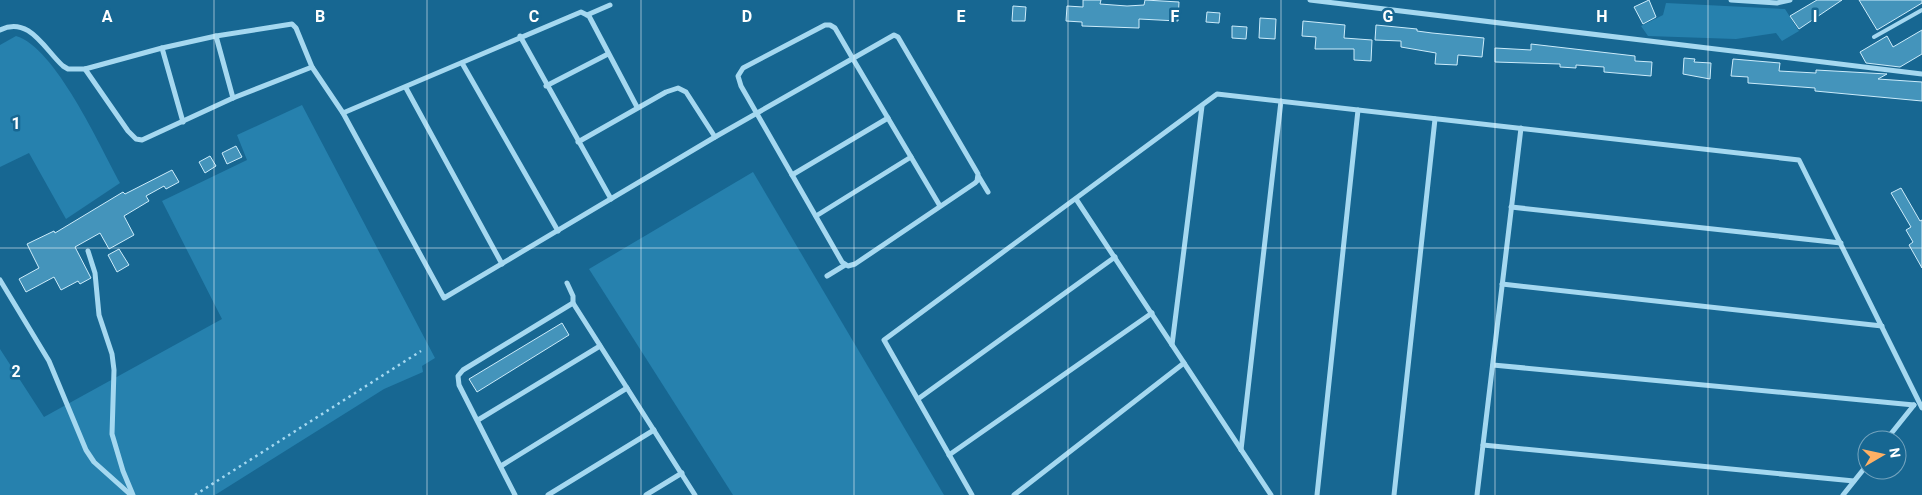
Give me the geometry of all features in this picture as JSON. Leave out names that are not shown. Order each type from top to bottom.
[{"type":"street","points":[[1310,0],[1922,74]]},
{"type":"street","points":[[1731,0],[1777,3],[1790,0]]},
{"type":"street","points":[[587,15],[610,5]]},
{"type":"street","points":[[343,113],[406,88],[520,36],[581,12],[587,15],[637,107]]},
{"type":"street","points":[[0,30],[9,26],[21,26],[35,36],[63,66],[68,69],[85,69],[162,48],[216,36],[292,24],[296,28],[312,67],[343,113],[444,298],[715,136],[894,36],[898,37],[988,192]]},
{"type":"street","points":[[845,265],[739,81],[739,72],[743,68],[825,25],[835,28],[940,206]]},
{"type":"street","points":[[216,36],[233,98]]},
{"type":"street","points":[[520,36],[546,86],[611,199]]},
{"type":"street","points":[[162,48],[182,122]]},
{"type":"street","points":[[546,86],[608,54]]},
{"type":"street","points":[[462,63],[558,231]]},
{"type":"street","points":[[85,69],[128,131],[136,139],[142,140],[233,98],[312,67]]},
{"type":"street","points":[[406,88],[502,264]]},
{"type":"street","points":[[578,142],[637,107],[666,92],[681,88],[686,92],[715,136]]},
{"type":"street","points":[[972,495],[884,340],[1217,94],[1800,160],[1882,326],[1918,406]]},
{"type":"street","points":[[1241,450],[1281,102]]},
{"type":"street","points":[[1172,345],[1202,106]]},
{"type":"street","points":[[1317,495],[1358,110]]},
{"type":"street","points":[[792,175],[888,118]]},
{"type":"street","points":[[1394,495],[1435,119]]},
{"type":"street","points":[[1478,495],[1521,128]]},
{"type":"street","points":[[816,216],[911,157]]},
{"type":"street","points":[[827,276],[845,265],[855,264],[977,181],[979,176]]},
{"type":"street","points":[[1076,198],[1271,495]]},
{"type":"street","points":[[1511,207],[1841,243]]},
{"type":"street","points":[[88,250],[95,273],[99,315],[112,354],[114,370],[112,434],[132,495]]},
{"type":"street","points":[[918,399],[1115,257]]},
{"type":"street","points":[[0,280],[46,356],[78,434],[90,457],[132,495]]},
{"type":"street","points":[[567,284],[573,296],[573,303],[695,495]]},
{"type":"street","points":[[1502,284],[1882,326]]},
{"type":"street","points":[[515,495],[459,385],[460,373],[573,303]]},
{"type":"street","points":[[949,455],[1152,314]]},
{"type":"street","points":[[478,420],[600,346]]},
{"type":"street","points":[[1014,495],[1184,364]]},
{"type":"street","points":[[1493,365],[1918,406]]},
{"type":"street","points":[[501,466],[627,388]]},
{"type":"street","points":[[1895,430],[1918,406]]},
{"type":"street","points":[[548,495],[654,430]]},
{"type":"street","points":[[1483,445],[1854,481]]},
{"type":"street","points":[[646,495],[682,473]]},
{"type":"street","points":[[1843,495],[1857,477]]},
{"type":"lane","points":[[1874,37],[1922,10]]},
{"type":"path","points":[[195,495],[421,351]]},
{"type":"shaded area","points":[[1666,3],[1785,9],[1799,31],[1782,41],[1776,33],[1736,39],[1648,36],[1641,26],[1663,15]]},
{"type":"shaded area","points":[[16,36],[31,44],[46,58],[61,78],[89,123],[120,183],[66,219],[29,153],[0,167],[0,45]]},
{"type":"shaded area","points":[[302,105],[435,358],[422,366],[423,372],[384,389],[215,495],[0,495],[0,349],[44,417],[222,319],[162,201],[247,160],[237,135]]},
{"type":"shaded area","points":[[753,172],[944,495],[733,495],[589,269]]},
{"type":"building","points":[[1083,0],[1101,0],[1100,4],[1127,6],[1144,5],[1145,0],[1179,2],[1178,21],[1139,19],[1139,28],[1082,26],[1082,22],[1066,21],[1067,6],[1083,7]]},
{"type":"building","points":[[1649,0],[1656,17],[1643,24],[1634,7]]},
{"type":"building","points":[[1817,0],[1842,0],[1799,29],[1790,16]]},
{"type":"building","points":[[1859,0],[1922,0],[1922,3],[1877,30]]},
{"type":"building","points":[[1013,6],[1026,7],[1025,21],[1012,21]]},
{"type":"building","points":[[1207,12],[1220,13],[1219,23],[1206,22]]},
{"type":"building","points":[[1260,18],[1276,19],[1275,39],[1259,38]]},
{"type":"building","points":[[1303,21],[1345,25],[1344,38],[1372,40],[1371,61],[1354,60],[1354,49],[1315,49],[1316,37],[1302,36]]},
{"type":"building","points":[[1376,25],[1484,38],[1482,57],[1458,55],[1457,65],[1435,64],[1436,53],[1401,47],[1401,41],[1375,40]]},
{"type":"building","points":[[1232,26],[1247,27],[1246,39],[1232,38]]},
{"type":"building","points":[[1922,30],[1922,54],[1900,67],[1866,63],[1860,52],[1887,36],[1893,47]]},
{"type":"building","points":[[1531,44],[1635,56],[1635,61],[1652,62],[1651,76],[1604,72],[1604,67],[1576,65],[1576,68],[1560,67],[1560,64],[1495,62],[1495,48],[1531,50]]},
{"type":"building","points":[[1684,58],[1695,59],[1694,62],[1711,63],[1710,79],[1683,74]]},
{"type":"building","points":[[1733,59],[1780,63],[1779,71],[1816,73],[1816,70],[1887,74],[1878,79],[1922,82],[1922,101],[1815,91],[1815,88],[1748,83],[1748,77],[1731,76]]},
{"type":"building","points":[[236,146],[242,157],[227,164],[222,153]]},
{"type":"building","points":[[210,156],[216,166],[205,173],[199,162]]},
{"type":"building","points":[[172,170],[179,182],[166,189],[164,186],[146,196],[149,201],[124,216],[134,235],[109,249],[100,233],[75,247],[91,278],[80,284],[78,281],[61,290],[54,277],[26,292],[19,279],[39,268],[27,244],[54,231],[55,233],[123,192],[125,194]]},
{"type":"building","points":[[1901,188],[1920,221],[1922,220],[1922,268],[1909,245],[1913,242],[1906,230],[1911,227],[1891,193]]},
{"type":"building","points":[[119,249],[129,265],[117,272],[108,255]]},
{"type":"building","points":[[562,323],[569,335],[477,392],[469,379]]}]
